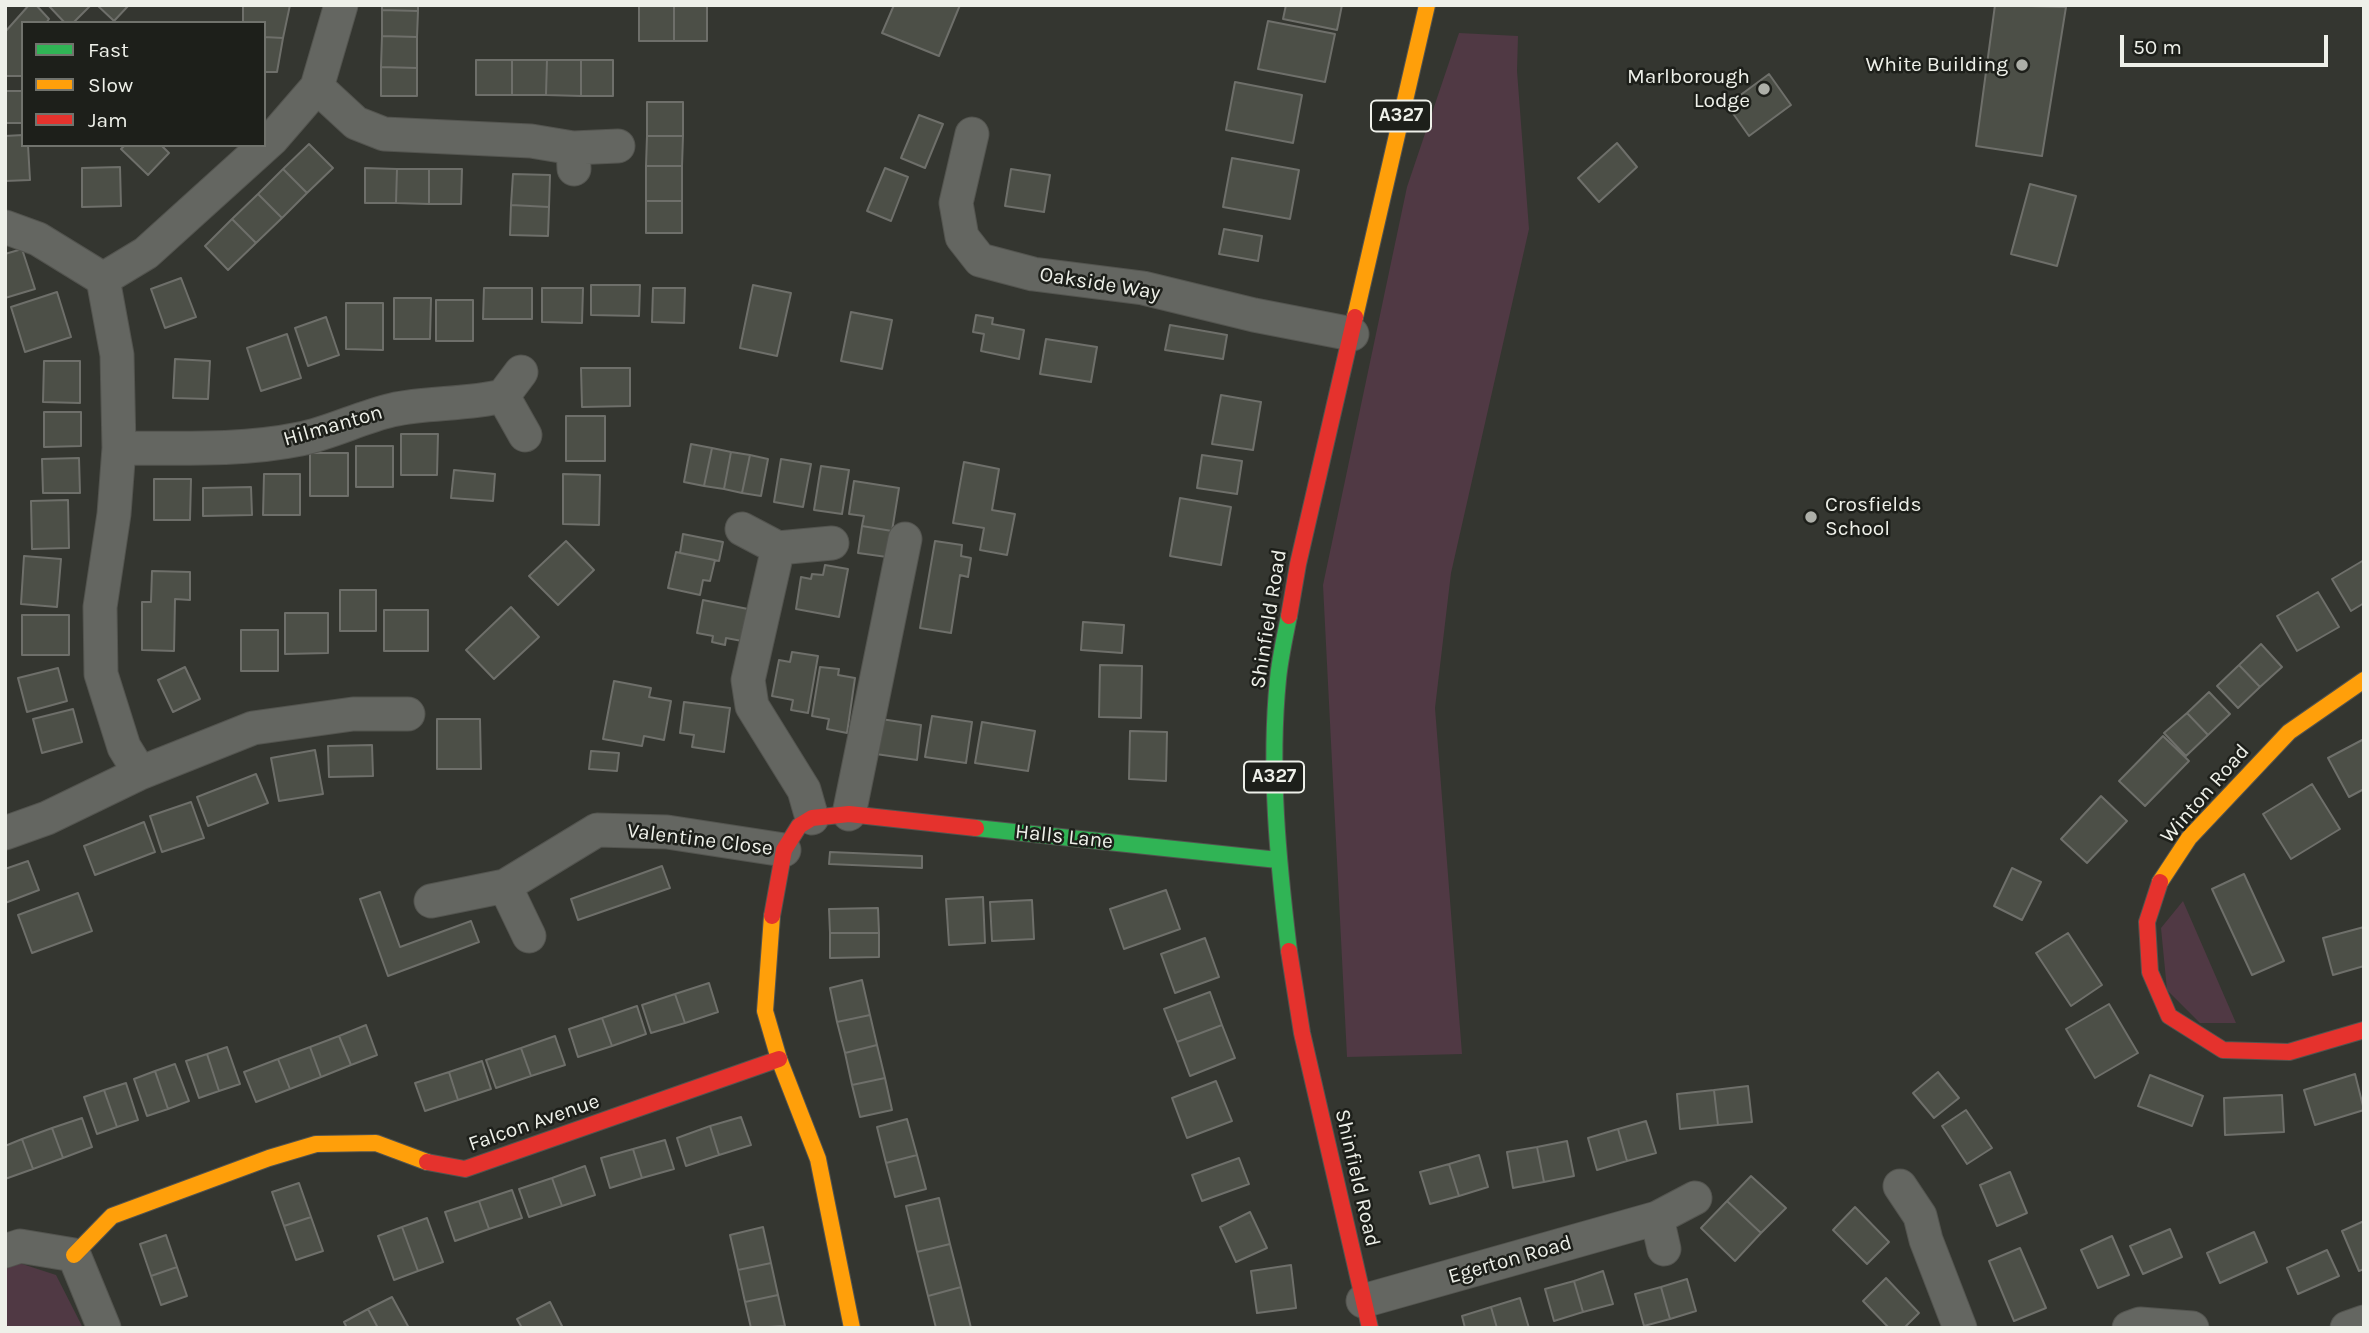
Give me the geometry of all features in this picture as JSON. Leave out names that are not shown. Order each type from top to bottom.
[{"type":"street","points":[[266,145],[317,87],[341,5]]},
{"type":"street","name":"Shinfield Road","points":[[1367,1314],[1302,1033],[1289,953],[1278,860],[1274,775],[1278,678],[1298,564],[1427,5]]},
{"type":"street","points":[[317,87],[356,122],[384,134],[530,141],[574,158],[618,146]]},
{"type":"street","name":"Oakside Way","points":[[972,134],[956,203],[962,237],[981,260],[1032,274],[1143,288],[1352,334]]},
{"type":"street","points":[[103,279],[146,253],[263,147]]},
{"type":"street","points":[[5,228],[38,239],[103,279],[117,355],[120,448],[114,514],[100,607],[101,674],[124,747],[140,772]]},
{"type":"street","name":"Hilmanton","points":[[120,448],[192,449],[303,439],[394,409],[478,402],[512,384],[525,435]]},
{"type":"street","points":[[742,529],[778,548],[832,543]]},
{"type":"street","points":[[849,814],[905,539]]},
{"type":"street","points":[[778,548],[748,680],[752,706],[804,790],[812,818],[789,838],[784,850],[770,927],[765,1011],[779,1059],[818,1159],[852,1328]]},
{"type":"street","name":"Winton Road","points":[[2364,680],[2289,732],[2189,838],[2157,886],[2147,922],[2150,972],[2169,1016],[2223,1050],[2289,1052],[2364,1030]]},
{"type":"street","points":[[5,833],[47,818],[140,772],[253,728],[355,701],[408,714]]},
{"type":"street","name":"Halls Lane","points":[[812,818],[849,814],[1278,860]]},
{"type":"street","name":"Valentine Close","points":[[431,901],[505,886],[597,830],[667,832],[784,850]]},
{"type":"street","points":[[505,886],[529,936]]},
{"type":"street","name":"Falcon Avenue","points":[[74,1255],[112,1216],[316,1144],[376,1143],[430,1164],[465,1169],[779,1059]]},
{"type":"street","points":[[1900,1186],[1920,1216],[1926,1240],[1960,1328]]},
{"type":"street","name":"Egerton Road","points":[[1367,1314],[1661,1234],[1695,1198]]},
{"type":"street","points":[[5,1251],[20,1246],[74,1255],[104,1328]]},
{"type":"street","points":[[2347,1328],[2364,1322]]},
{"type":"street","points":[[2130,1328],[2140,1324],[2192,1328]]},
{"type":"shaded area","points":[[1459,33],[1518,36],[1517,71],[1529,229],[1451,573],[1435,708],[1462,1054],[1347,1057],[1323,585],[1407,187]]},
{"type":"shaded area","points":[[2183,901],[2236,1023],[2200,1023],[2167,990],[2161,928]]},
{"type":"shaded area","points":[[16,1262],[56,1275],[83,1328],[5,1328],[5,1267]]},
{"type":"building","points":[[29,5],[36,5],[49,19],[21,21],[21,76],[5,76],[5,32]]},
{"type":"building","points":[[48,5],[91,5],[75,21],[63,21]]},
{"type":"building","points":[[97,5],[129,5],[114,21]]},
{"type":"building","points":[[243,5],[290,5],[283,38],[266,37],[266,21],[243,21]]},
{"type":"building","points":[[382,5],[418,5],[418,11],[382,10]]},
{"type":"building","points":[[894,5],[960,5],[939,56],[882,33]]},
{"type":"building","points":[[1286,5],[1342,5],[1337,30],[1283,19]]},
{"type":"building","name":"White Building","points":[[1995,5],[2066,7],[2042,156],[1976,146]]},
{"type":"building","points":[[639,6],[674,6],[674,41],[639,41]]},
{"type":"building","points":[[674,6],[707,6],[707,41],[674,41]]},
{"type":"building","points":[[382,10],[418,11],[417,37],[382,36]]},
{"type":"building","points":[[1268,21],[1335,34],[1325,82],[1258,69]]},
{"type":"building","points":[[382,36],[417,37],[417,68],[381,67]]},
{"type":"building","points":[[266,37],[283,38],[277,72],[266,72]]},
{"type":"building","points":[[476,60],[512,60],[512,95],[476,95]]},
{"type":"building","points":[[512,60],[547,60],[546,95],[512,95]]},
{"type":"building","points":[[547,60],[581,60],[581,96],[546,95]]},
{"type":"building","points":[[581,60],[613,60],[613,96],[581,96]]},
{"type":"building","points":[[381,67],[417,68],[417,96],[381,96]]},
{"type":"building","name":"Marlborough Lodge","points":[[1769,74],[1791,105],[1749,136],[1727,105]]},
{"type":"building","points":[[1235,82],[1302,95],[1293,143],[1226,130]]},
{"type":"building","points":[[5,91],[21,91],[21,123],[5,123]]},
{"type":"building","points":[[647,102],[683,102],[683,136],[647,136]]},
{"type":"building","points":[[919,115],[943,124],[925,168],[901,158]]},
{"type":"building","points":[[21,135],[21,147],[28,147],[30,180],[5,181],[5,136]]},
{"type":"building","points":[[647,136],[683,136],[682,166],[646,166]]},
{"type":"building","points":[[1617,143],[1637,167],[1599,202],[1578,178]]},
{"type":"building","points":[[309,144],[333,168],[307,193],[283,169]]},
{"type":"building","points":[[163,147],[169,153],[148,175],[121,149]]},
{"type":"building","points":[[1232,158],[1299,170],[1290,219],[1223,207]]},
{"type":"building","points":[[646,166],[682,166],[682,201],[646,201]]},
{"type":"building","points":[[120,167],[121,206],[82,207],[82,168]]},
{"type":"building","points":[[365,168],[397,169],[396,203],[365,203]]},
{"type":"building","points":[[885,168],[908,177],[891,221],[867,211]]},
{"type":"building","points":[[283,169],[307,193],[282,218],[258,194]]},
{"type":"building","points":[[397,169],[429,169],[429,204],[396,203]]},
{"type":"building","points":[[429,169],[462,169],[461,204],[429,204]]},
{"type":"building","points":[[1011,169],[1050,175],[1044,212],[1005,206]]},
{"type":"building","points":[[513,174],[550,175],[549,207],[511,205]]},
{"type":"building","points":[[2030,184],[2076,196],[2057,266],[2011,254]]},
{"type":"building","points":[[258,194],[282,218],[256,243],[232,219]]},
{"type":"building","points":[[646,201],[682,201],[682,233],[646,233]]},
{"type":"building","points":[[511,205],[549,207],[548,236],[510,235]]},
{"type":"building","points":[[232,219],[256,243],[228,270],[205,246]]},
{"type":"building","points":[[1224,229],[1262,236],[1258,261],[1219,254]]},
{"type":"building","points":[[22,249],[35,289],[5,298],[5,254]]},
{"type":"building","points":[[181,278],[196,317],[165,328],[151,289]]},
{"type":"building","points":[[591,285],[640,285],[639,316],[591,315]]},
{"type":"building","points":[[753,285],[791,293],[777,356],[740,348]]},
{"type":"building","points":[[484,288],[532,288],[532,319],[483,319]]},
{"type":"building","points":[[542,288],[583,288],[582,323],[542,322]]},
{"type":"building","points":[[653,288],[685,288],[684,323],[652,322]]},
{"type":"building","points":[[57,292],[71,337],[25,352],[11,307]]},
{"type":"building","points":[[394,298],[431,298],[430,339],[394,339]]},
{"type":"building","points":[[436,300],[473,300],[473,341],[436,341]]},
{"type":"building","points":[[346,303],[383,303],[383,350],[346,349]]},
{"type":"building","points":[[851,312],[892,320],[882,369],[841,361]]},
{"type":"building","points":[[976,315],[993,318],[992,324],[1024,330],[1019,359],[981,351],[984,334],[973,332]]},
{"type":"building","points":[[326,317],[339,355],[308,366],[295,328]]},
{"type":"building","points":[[1170,325],[1227,335],[1223,359],[1165,350]]},
{"type":"building","points":[[287,334],[301,378],[261,391],[247,348]]},
{"type":"building","points":[[1046,339],[1097,347],[1091,382],[1040,374]]},
{"type":"building","points":[[175,359],[210,361],[208,399],[173,398]]},
{"type":"building","points":[[44,361],[80,361],[80,403],[43,402]]},
{"type":"building","points":[[581,368],[630,368],[630,406],[582,407]]},
{"type":"building","points":[[1221,395],[1261,402],[1253,450],[1212,444]]},
{"type":"building","points":[[44,412],[81,412],[81,446],[44,447]]},
{"type":"building","points":[[566,416],[605,416],[605,461],[566,461]]},
{"type":"building","points":[[401,434],[438,434],[437,475],[401,475]]},
{"type":"building","points":[[691,444],[712,448],[704,486],[684,482]]},
{"type":"building","points":[[356,446],[393,446],[393,487],[356,487]]},
{"type":"building","points":[[712,448],[731,452],[724,489],[704,486]]},
{"type":"building","points":[[731,452],[750,455],[742,493],[724,489]]},
{"type":"building","points":[[310,453],[348,453],[348,496],[310,496]]},
{"type":"building","points":[[750,455],[768,459],[761,496],[742,493]]},
{"type":"building","points":[[1202,455],[1242,461],[1237,494],[1197,488]]},
{"type":"building","points":[[79,458],[80,493],[43,493],[42,459]]},
{"type":"building","points":[[781,459],[811,464],[803,507],[774,502]]},
{"type":"building","points":[[964,462],[999,469],[992,510],[1015,514],[1007,555],[980,550],[984,528],[953,523]]},
{"type":"building","points":[[821,466],[849,470],[842,514],[814,510]]},
{"type":"building","points":[[454,470],[495,474],[493,501],[451,498]]},
{"type":"building","points":[[264,474],[300,474],[300,515],[263,515]]},
{"type":"building","points":[[563,474],[600,475],[599,525],[563,524]]},
{"type":"building","points":[[154,479],[191,479],[190,520],[154,520]]},
{"type":"building","points":[[854,481],[899,488],[892,531],[862,526],[864,516],[849,514]]},
{"type":"building","points":[[251,487],[252,515],[203,516],[203,488]]},
{"type":"building","points":[[1180,498],[1231,507],[1221,565],[1170,556]]},
{"type":"building","points":[[68,500],[69,548],[32,549],[31,501]]},
{"type":"building","points":[[862,526],[892,531],[887,557],[858,553]]},
{"type":"building","points":[[683,534],[723,542],[719,561],[680,553]]},
{"type":"building","points":[[566,541],[594,570],[558,605],[529,576]]},
{"type":"building","points":[[935,541],[962,545],[961,556],[971,558],[968,577],[960,575],[951,633],[920,628]]},
{"type":"building","points":[[676,552],[715,560],[710,581],[703,580],[700,595],[668,588]]},
{"type":"building","points":[[24,556],[61,559],[57,607],[21,604]]},
{"type":"building","points":[[2364,560],[2364,603],[2351,611],[2332,579]]},
{"type":"building","points":[[825,565],[848,569],[839,617],[796,609],[801,577],[811,579],[812,574],[823,575]]},
{"type":"building","points":[[152,571],[190,572],[190,600],[175,599],[174,651],[142,650],[142,602],[151,602]]},
{"type":"building","points":[[340,590],[376,590],[376,631],[340,631]]},
{"type":"building","points":[[2318,592],[2339,627],[2297,651],[2277,616]]},
{"type":"building","points":[[703,600],[748,609],[742,641],[726,638],[725,645],[712,642],[713,636],[697,633]]},
{"type":"building","points":[[511,607],[539,637],[494,679],[466,650]]},
{"type":"building","points":[[384,610],[428,610],[428,651],[384,651]]},
{"type":"building","points":[[285,613],[328,613],[328,653],[285,654]]},
{"type":"building","points":[[22,615],[69,615],[69,655],[22,655]]},
{"type":"building","points":[[1083,622],[1124,625],[1122,653],[1081,650]]},
{"type":"building","points":[[241,630],[278,630],[278,671],[241,671]]},
{"type":"building","points":[[2261,644],[2282,667],[2260,687],[2239,665]]},
{"type":"building","points":[[792,652],[818,656],[808,713],[791,710],[793,700],[772,696],[779,660],[790,662]]},
{"type":"building","points":[[1100,665],[1142,666],[1141,718],[1099,717]]},
{"type":"building","points":[[2239,665],[2260,687],[2238,708],[2217,686]]},
{"type":"building","points":[[185,667],[200,699],[173,712],[158,680]]},
{"type":"building","points":[[820,667],[839,669],[838,675],[855,678],[847,733],[827,729],[829,719],[812,716]]},
{"type":"building","points":[[58,668],[67,701],[27,712],[18,678]]},
{"type":"building","points":[[614,681],[651,688],[649,697],[671,701],[664,740],[644,736],[642,746],[603,739]]},
{"type":"building","points":[[2209,692],[2230,714],[2208,735],[2187,713]]},
{"type":"building","points":[[684,702],[730,708],[724,752],[692,747],[694,735],[680,733]]},
{"type":"building","points":[[73,709],[82,742],[42,753],[33,719]]},
{"type":"building","points":[[2187,713],[2208,735],[2186,756],[2164,733]]},
{"type":"building","points":[[932,716],[972,722],[966,763],[925,757]]},
{"type":"building","points":[[437,719],[480,719],[481,769],[437,769]]},
{"type":"building","points":[[881,719],[921,725],[917,760],[876,754]]},
{"type":"building","points":[[982,722],[1035,731],[1028,771],[975,763]]},
{"type":"building","points":[[1130,731],[1167,732],[1166,781],[1129,779]]},
{"type":"building","points":[[2163,736],[2189,761],[2145,806],[2119,781]]},
{"type":"building","points":[[2364,739],[2364,789],[2349,797],[2328,758]]},
{"type":"building","points":[[372,745],[373,776],[329,777],[328,746]]},
{"type":"building","points":[[315,750],[323,794],[279,801],[271,758]]},
{"type":"building","points":[[591,751],[619,753],[617,771],[589,769]]},
{"type":"building","points":[[256,774],[268,803],[208,826],[197,797]]},
{"type":"building","points":[[2312,784],[2340,829],[2291,859],[2263,814]]},
{"type":"building","points":[[2101,796],[2127,821],[2087,863],[2061,839]]},
{"type":"building","points":[[191,802],[204,838],[162,852],[150,816]]},
{"type":"building","points":[[144,822],[155,852],[95,875],[84,846]]},
{"type":"building","points":[[830,852],[922,856],[922,868],[829,864]]},
{"type":"building","points":[[28,861],[39,890],[5,903],[5,869]]},
{"type":"building","points":[[662,866],[670,888],[578,920],[571,899]]},
{"type":"building","points":[[2012,868],[2041,882],[2022,920],[1994,906]]},
{"type":"building","points":[[2244,874],[2284,961],[2252,975],[2212,889]]},
{"type":"building","points":[[1166,890],[1180,929],[1124,949],[1110,909]]},
{"type":"building","points":[[380,892],[400,947],[471,921],[479,942],[388,976],[360,899]]},
{"type":"building","points":[[78,893],[92,931],[32,953],[18,915]]},
{"type":"building","points":[[983,897],[985,943],[949,945],[946,899]]},
{"type":"building","points":[[1032,900],[1034,939],[992,941],[990,902]]},
{"type":"building","points":[[878,908],[879,933],[830,933],[829,909]]},
{"type":"building","points":[[2364,927],[2364,966],[2333,975],[2323,938]]},
{"type":"building","points":[[830,933],[879,933],[879,957],[830,958]]},
{"type":"building","points":[[2068,933],[2102,985],[2071,1006],[2036,953]]},
{"type":"building","points":[[1205,938],[1219,977],[1175,993],[1161,954]]},
{"type":"building","points":[[862,980],[870,1015],[837,1022],[830,988]]},
{"type":"building","points":[[709,983],[718,1012],[685,1023],[675,994]]},
{"type":"building","points":[[1210,992],[1222,1025],[1177,1042],[1164,1009]]},
{"type":"building","points":[[675,994],[685,1023],[651,1033],[642,1005]]},
{"type":"building","points":[[2109,1004],[2138,1053],[2095,1078],[2066,1029]]},
{"type":"building","points":[[637,1006],[646,1034],[612,1046],[602,1018]]},
{"type":"building","points":[[870,1015],[877,1045],[845,1053],[837,1022]]},
{"type":"building","points":[[602,1018],[612,1046],[578,1057],[569,1029]]},
{"type":"building","points":[[366,1025],[377,1055],[351,1065],[339,1036]]},
{"type":"building","points":[[1222,1025],[1235,1058],[1190,1076],[1177,1042]]},
{"type":"building","points":[[339,1036],[351,1065],[321,1077],[310,1047]]},
{"type":"building","points":[[555,1036],[565,1065],[531,1076],[521,1048]]},
{"type":"building","points":[[877,1045],[885,1078],[852,1085],[845,1053]]},
{"type":"building","points":[[227,1047],[240,1084],[219,1091],[207,1054]]},
{"type":"building","points":[[310,1047],[321,1077],[290,1089],[278,1059]]},
{"type":"building","points":[[521,1048],[531,1076],[496,1088],[486,1060]]},
{"type":"building","points":[[207,1054],[219,1091],[199,1098],[186,1061]]},
{"type":"building","points":[[278,1059],[290,1089],[256,1102],[244,1072]]},
{"type":"building","points":[[482,1061],[491,1089],[458,1100],[449,1072]]},
{"type":"building","points":[[175,1064],[189,1101],[168,1109],[155,1071]]},
{"type":"building","points":[[155,1071],[168,1109],[147,1116],[134,1079]]},
{"type":"building","points":[[449,1072],[458,1100],[425,1111],[415,1083]]},
{"type":"building","points":[[1938,1072],[1959,1098],[1934,1118],[1913,1093]]},
{"type":"building","points":[[2355,1074],[2364,1110],[2315,1125],[2304,1090]]},
{"type":"building","points":[[2150,1075],[2203,1096],[2192,1126],[2138,1106]]},
{"type":"building","points":[[885,1078],[892,1110],[860,1117],[852,1085]]},
{"type":"building","points":[[1216,1081],[1232,1121],[1187,1138],[1172,1098]]},
{"type":"building","points":[[126,1083],[138,1120],[117,1127],[104,1090]]},
{"type":"building","points":[[1748,1086],[1752,1122],[1718,1125],[1714,1090]]},
{"type":"building","points":[[104,1090],[117,1127],[97,1134],[84,1097]]},
{"type":"building","points":[[1714,1090],[1718,1125],[1680,1129],[1677,1094]]},
{"type":"building","points":[[2282,1095],[2284,1132],[2225,1135],[2224,1098]]},
{"type":"building","points":[[1966,1110],[1992,1148],[1967,1164],[1942,1126]]},
{"type":"building","points":[[741,1117],[751,1145],[719,1155],[710,1126]]},
{"type":"building","points":[[82,1118],[92,1147],[63,1158],[52,1128]]},
{"type":"building","points":[[907,1119],[917,1155],[886,1163],[877,1127]]},
{"type":"building","points":[[1646,1121],[1656,1153],[1627,1161],[1618,1129]]},
{"type":"building","points":[[710,1126],[719,1155],[686,1166],[677,1138]]},
{"type":"building","points":[[52,1128],[63,1158],[33,1169],[22,1139]]},
{"type":"building","points":[[1618,1129],[1627,1161],[1597,1170],[1588,1138]]},
{"type":"building","points":[[22,1139],[33,1169],[5,1179],[5,1146]]},
{"type":"building","points":[[665,1140],[674,1169],[642,1178],[633,1149]]},
{"type":"building","points":[[1567,1141],[1574,1176],[1544,1182],[1537,1147]]},
{"type":"building","points":[[1537,1147],[1544,1182],[1513,1188],[1507,1152]]},
{"type":"building","points":[[633,1149],[642,1178],[610,1188],[601,1158]]},
{"type":"building","points":[[917,1155],[926,1189],[895,1197],[886,1163]]},
{"type":"building","points":[[1479,1155],[1488,1187],[1459,1196],[1449,1164]]},
{"type":"building","points":[[1239,1158],[1249,1184],[1202,1201],[1192,1175]]},
{"type":"building","points":[[1449,1164],[1459,1196],[1430,1204],[1420,1172]]},
{"type":"building","points":[[585,1166],[595,1195],[562,1206],[552,1178]]},
{"type":"building","points":[[2010,1172],[2027,1213],[1997,1226],[1980,1185]]},
{"type":"building","points":[[1751,1176],[1786,1208],[1761,1233],[1727,1201]]},
{"type":"building","points":[[552,1178],[562,1206],[529,1217],[519,1189]]},
{"type":"building","points":[[299,1183],[311,1217],[284,1226],[272,1192]]},
{"type":"building","points":[[512,1190],[522,1218],[489,1229],[479,1201]]},
{"type":"building","points":[[939,1198],[950,1244],[917,1252],[906,1206]]},
{"type":"building","points":[[479,1201],[489,1229],[455,1241],[445,1212]]},
{"type":"building","points":[[1727,1201],[1761,1233],[1735,1261],[1701,1228]]},
{"type":"building","points":[[1855,1207],[1889,1242],[1867,1264],[1833,1230]]},
{"type":"building","points":[[1250,1212],[1267,1248],[1236,1262],[1220,1227]]},
{"type":"building","points":[[311,1217],[323,1251],[296,1260],[284,1226]]},
{"type":"building","points":[[427,1218],[443,1262],[418,1271],[402,1227]]},
{"type":"building","points":[[2364,1221],[2364,1269],[2359,1271],[2342,1231]]},
{"type":"building","points":[[402,1227],[418,1271],[394,1280],[378,1236]]},
{"type":"building","points":[[763,1227],[771,1263],[738,1270],[730,1235]]},
{"type":"building","points":[[2170,1229],[2182,1257],[2143,1274],[2130,1246]]},
{"type":"building","points":[[2254,1232],[2267,1262],[2220,1283],[2207,1253]]},
{"type":"building","points":[[166,1235],[177,1267],[151,1276],[140,1244]]},
{"type":"building","points":[[2112,1236],[2129,1275],[2098,1288],[2081,1250]]},
{"type":"building","points":[[950,1244],[961,1287],[928,1296],[917,1252]]},
{"type":"building","points":[[2020,1248],[2046,1308],[2014,1321],[1989,1261]]},
{"type":"building","points":[[2327,1250],[2339,1276],[2298,1294],[2287,1268]]},
{"type":"building","points":[[771,1263],[778,1295],[745,1302],[738,1270]]},
{"type":"building","points":[[1291,1265],[1296,1308],[1257,1313],[1251,1271]]},
{"type":"building","points":[[177,1267],[187,1296],[161,1305],[151,1276]]},
{"type":"building","points":[[1603,1271],[1613,1304],[1583,1312],[1574,1281]]},
{"type":"building","points":[[1886,1278],[1919,1313],[1904,1328],[1889,1328],[1863,1301]]},
{"type":"building","points":[[1687,1279],[1696,1311],[1670,1319],[1661,1287]]},
{"type":"building","points":[[1574,1281],[1583,1312],[1554,1321],[1545,1289]]},
{"type":"building","points":[[961,1287],[971,1328],[936,1328],[928,1296]]},
{"type":"building","points":[[1661,1287],[1670,1319],[1644,1326],[1635,1294]]},
{"type":"building","points":[[778,1295],[785,1326],[751,1328],[745,1302]]},
{"type":"building","points":[[392,1297],[409,1328],[378,1328],[368,1309]]},
{"type":"building","points":[[1520,1298],[1529,1328],[1497,1328],[1491,1307]]},
{"type":"building","points":[[550,1302],[563,1328],[522,1328],[517,1319]]},
{"type":"building","points":[[1491,1307],[1497,1328],[1465,1328],[1462,1316]]},
{"type":"building","points":[[368,1309],[378,1328],[347,1328],[344,1322]]},
{"type":"traffic: fast","points":[[1289,616],[1278,679],[1274,747],[1278,849],[1289,951]]},
{"type":"traffic: fast","points":[[976,828],[1278,860]]},
{"type":"traffic: slow","points":[[1355,317],[1427,5]]},
{"type":"traffic: slow","points":[[2160,882],[2189,838],[2289,732],[2364,680]]},
{"type":"traffic: slow","points":[[772,916],[765,1011],[779,1059],[818,1159],[852,1328]]},
{"type":"traffic: slow","points":[[74,1255],[112,1216],[269,1158],[316,1144],[376,1143],[427,1162]]},
{"type":"traffic: jam","points":[[1289,616],[1298,564],[1355,317]]},
{"type":"traffic: jam","points":[[772,916],[784,850],[799,826],[812,818],[849,814],[976,828]]},
{"type":"traffic: jam","points":[[2160,882],[2147,922],[2150,972],[2169,1016],[2223,1050],[2289,1052],[2364,1030]]},
{"type":"traffic: jam","points":[[1289,951],[1302,1033],[1370,1328]]},
{"type":"traffic: jam","points":[[427,1162],[465,1169],[779,1059]]},
{"type":"place","name":"White Building","points":[[2022,65]]},
{"type":"place","name":"Marlborough Lodge","points":[[1764,89]]},
{"type":"place","name":"Crosfields School","points":[[1811,517]]}]
